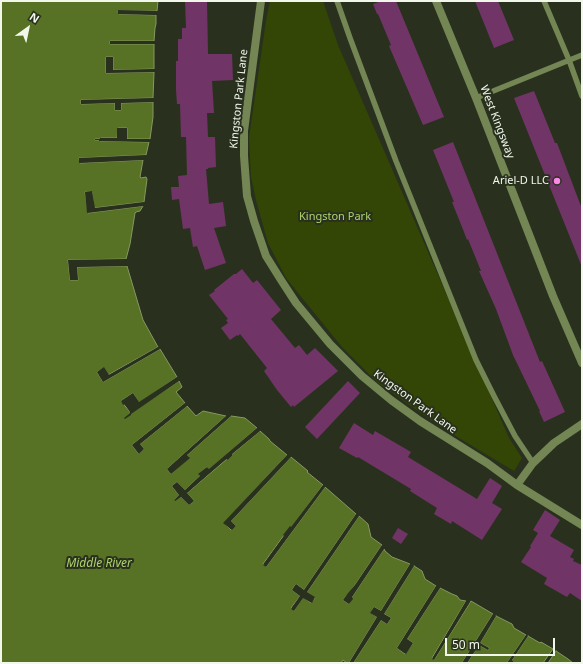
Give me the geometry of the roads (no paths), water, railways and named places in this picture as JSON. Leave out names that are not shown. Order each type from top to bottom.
[{"type":"street","name":"Kingston Park Lane","points":[[262,1],[244,131],[244,156],[247,196],[266,256],[296,303],[330,344],[362,376],[420,421],[582,526]]},
{"type":"street","name":"West Kingsway","points":[[436,1],[476,98],[553,296],[582,363]]},
{"type":"street","points":[[517,485],[533,463],[554,443],[582,424]]},
{"type":"lane","points":[[337,1],[396,161],[476,360],[515,436],[533,463]]},
{"type":"lane","points":[[544,1],[569,60],[582,96]]},
{"type":"lane","points":[[476,98],[582,55]]},
{"type":"water","name":"Middle River","points":[[1,1],[158,1],[157,11],[118,11],[119,14],[156,15],[154,41],[110,41],[110,44],[154,44],[154,69],[113,70],[113,57],[106,57],[106,73],[154,72],[153,98],[81,100],[81,104],[115,103],[115,110],[121,110],[121,103],[153,102],[153,117],[150,139],[127,139],[127,128],[118,128],[117,138],[95,139],[100,141],[149,142],[146,155],[79,158],[80,163],[143,160],[140,177],[146,177],[147,179],[144,202],[94,208],[92,192],[85,192],[88,213],[143,206],[140,211],[135,213],[126,259],[68,260],[70,280],[78,280],[77,267],[127,266],[143,320],[158,347],[108,375],[104,368],[97,372],[103,382],[160,349],[177,377],[139,403],[133,393],[121,401],[130,412],[129,414],[179,381],[182,387],[176,392],[185,403],[132,445],[139,454],[144,449],[140,444],[187,406],[196,416],[203,411],[226,416],[167,469],[171,474],[189,457],[187,455],[231,416],[245,418],[257,428],[209,470],[207,467],[185,490],[177,482],[172,486],[179,495],[174,500],[181,497],[189,505],[194,501],[187,493],[227,459],[228,460],[232,456],[231,455],[260,431],[287,455],[224,523],[231,530],[236,526],[231,521],[291,457],[323,485],[263,564],[266,567],[325,487],[356,514],[304,590],[296,584],[292,590],[300,596],[291,608],[294,611],[303,597],[311,603],[315,598],[307,592],[359,516],[368,524],[371,537],[382,545],[343,600],[349,604],[352,597],[384,549],[392,557],[410,564],[381,611],[374,607],[371,613],[377,617],[349,663],[343,660],[341,663],[1,663]]},
{"type":"water","points":[[414,566],[422,571],[425,579],[436,586],[397,648],[405,654],[413,643],[407,639],[440,588],[457,596],[460,600],[466,601],[432,658],[434,660],[471,601],[493,614],[462,663],[353,663],[381,620],[387,624],[391,618],[384,614]]},
{"type":"water","points":[[496,616],[512,624],[514,628],[526,635],[507,663],[467,663],[479,645],[488,650],[489,648],[480,643]]},
{"type":"water","points":[[528,636],[553,649],[543,663],[515,663],[512,660]]},
{"type":"water","points":[[556,651],[568,659],[573,663],[548,663]]},
{"type":"place","name":"Ariel-D LLC","points":[[557,181]]},
{"type":"park label","name":"Kingston Park","points":[[335,217]]}]
